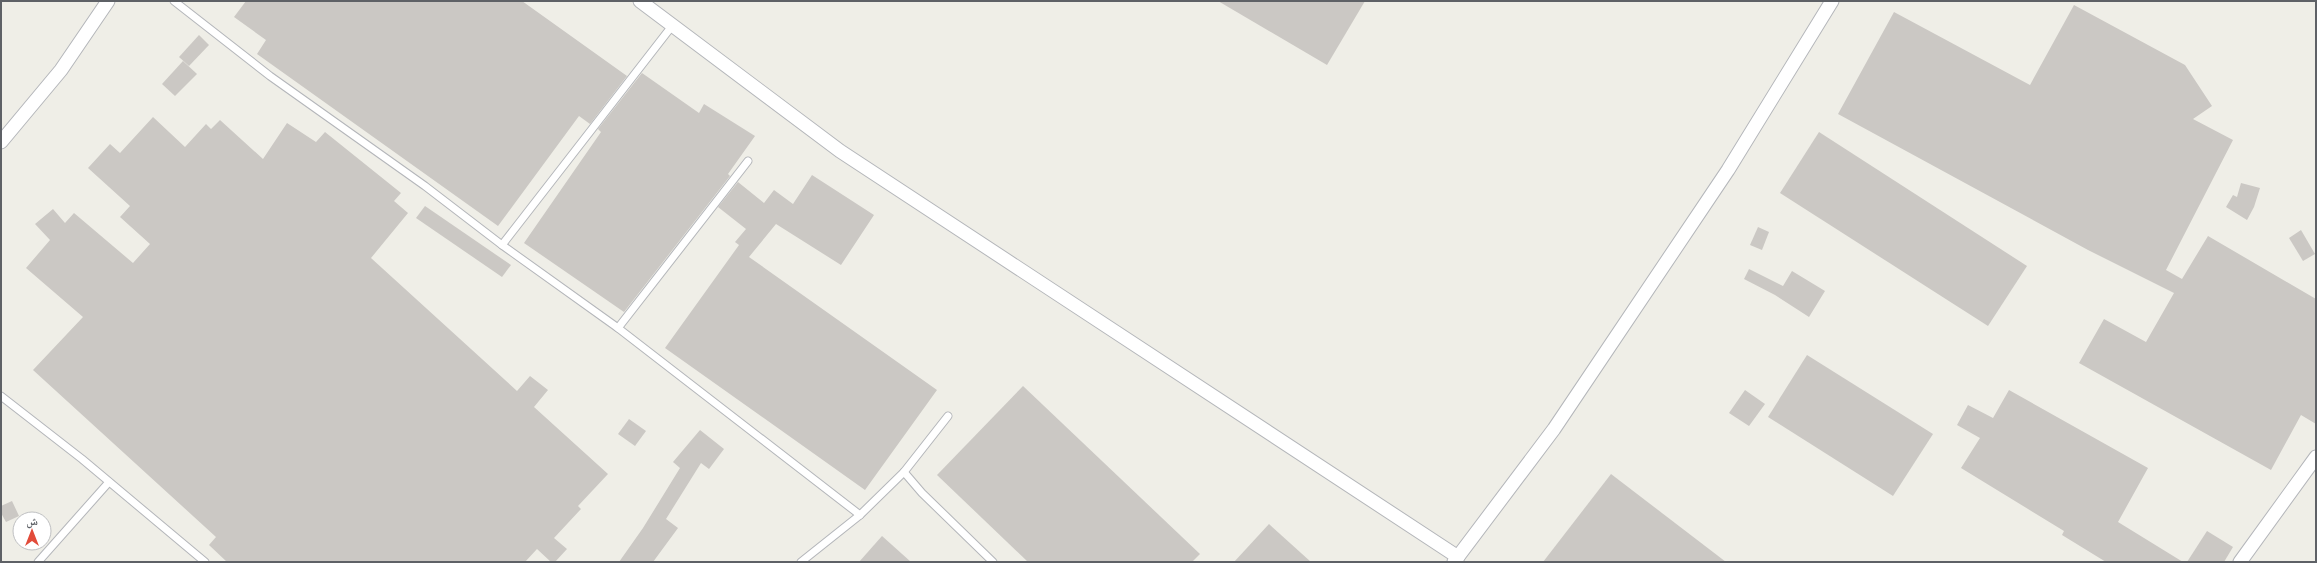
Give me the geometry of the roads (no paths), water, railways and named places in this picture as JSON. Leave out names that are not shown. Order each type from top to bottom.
[{"type":"street","points":[[1,142],[61,70],[108,1]]},
{"type":"street","points":[[640,1],[840,151],[1456,560],[1563,416],[1728,170],[1832,1]]},
{"type":"street","points":[[2240,562],[2316,457]]},
{"type":"lane","points":[[174,1],[270,76],[425,186],[502,245],[618,328],[860,515]]},
{"type":"lane","points":[[502,245],[672,26]]},
{"type":"lane","points":[[618,328],[748,161]]},
{"type":"lane","points":[[1,396],[109,482],[205,562]]},
{"type":"lane","points":[[801,562],[860,515],[904,472],[948,416]]},
{"type":"lane","points":[[904,472],[922,493],[993,562]]},
{"type":"lane","points":[[38,562],[109,482]]}]
